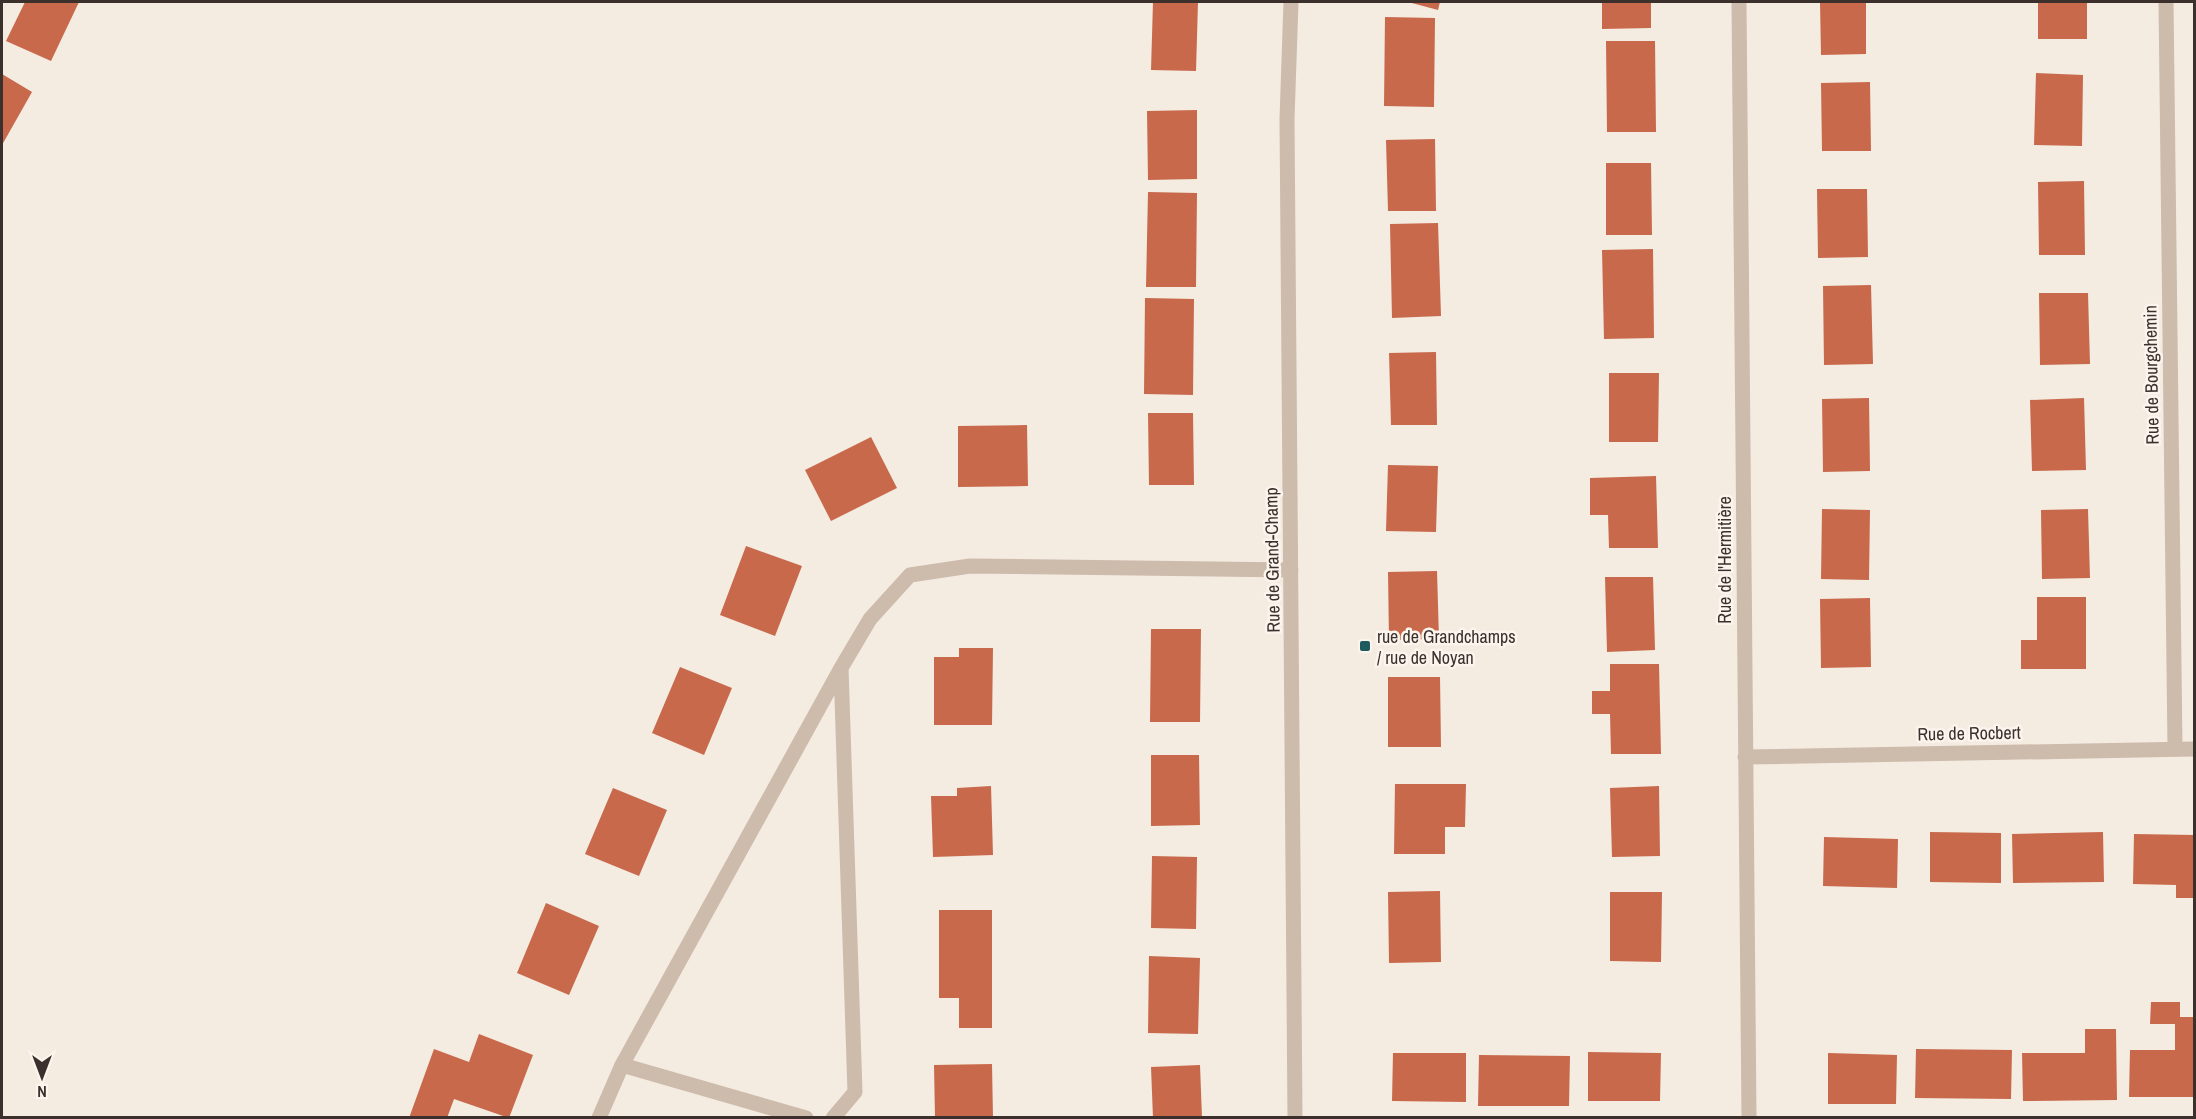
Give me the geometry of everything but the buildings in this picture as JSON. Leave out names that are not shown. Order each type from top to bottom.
[{"type":"street","name":"Rue de Grand-Champ","points":[[1291,2],[1287,119],[1295,1118]]},
{"type":"street","name":"Rue de l'Hermitière","points":[[1739,2],[1749,1118]]},
{"type":"street","name":"Rue de Bourgchemin","points":[[2166,2],[2175,748]]},
{"type":"street","points":[[599,1118],[622,1065],[841,668],[870,619],[910,575],[970,567],[1291,570]]},
{"type":"street","points":[[833,1118],[855,1092],[841,668]]},
{"type":"street","name":"Rue de Rocbert","points":[[1744,757],[2194,748]]},
{"type":"street","points":[[622,1065],[806,1118]]},
{"type":"place","name":"rue de Grandchamps / rue de Noyan","points":[[1365,646]]}]
